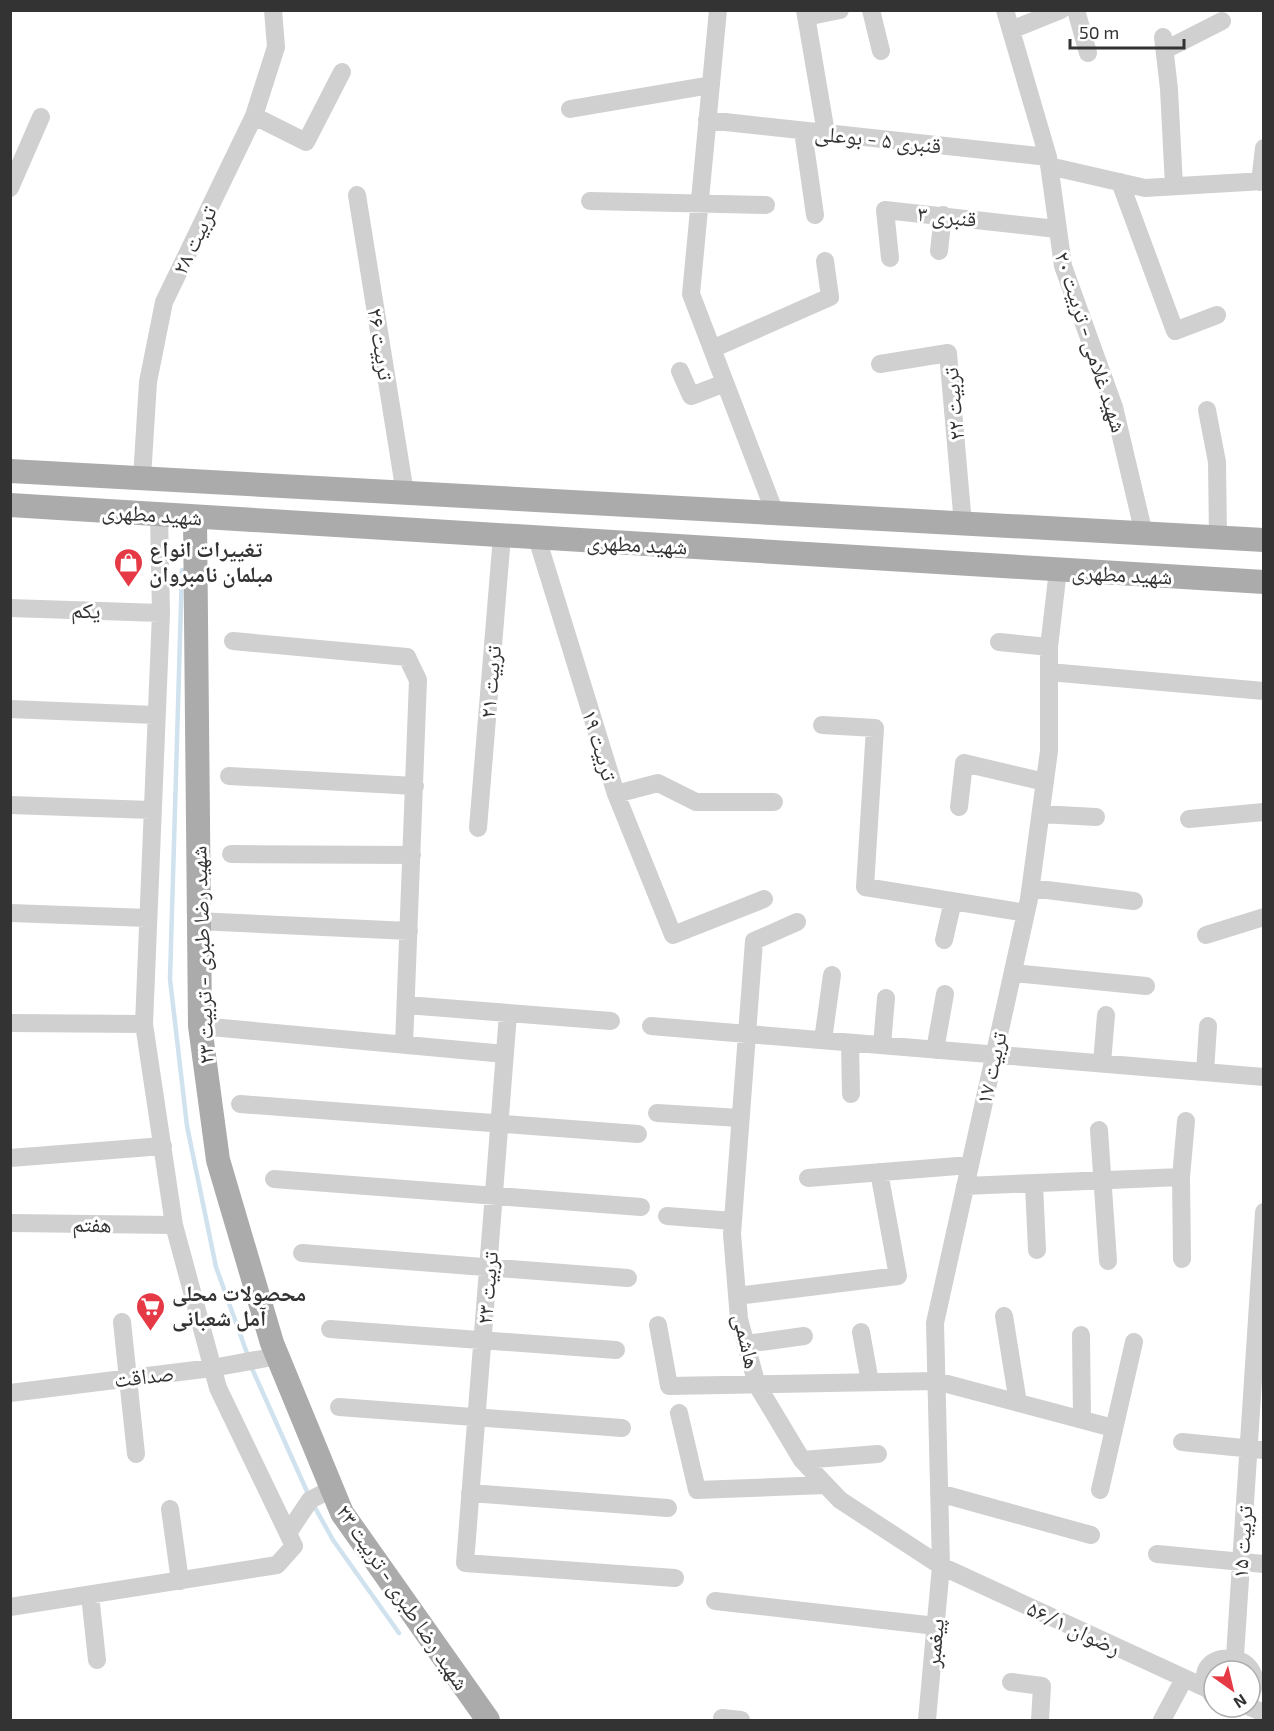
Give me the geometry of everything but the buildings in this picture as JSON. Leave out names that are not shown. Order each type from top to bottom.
[{"type":"main road","name":"شهید مطهری","points":[[10,471],[1263,540]]},
{"type":"main road","name":"شهید مطهری","points":[[10,506],[1261,584]]},
{"type":"main road","points":[[656,545],[658,507]]},
{"type":"main road","name":"شهید رضا طبری - تربیت ۲۳","points":[[195,517],[197,921],[200,1026],[218,1160],[278,1356],[342,1513],[488,1720]]},
{"type":"street","name":"تربیت ۲۸","points":[[142,478],[148,382],[164,302],[254,116],[276,47],[273,10]]},
{"type":"street","points":[[718,10],[691,294],[775,513]]},
{"type":"street","points":[[826,133],[806,14],[840,10]]},
{"type":"street","points":[[871,10],[881,51]]},
{"type":"street","name":"شهید غلامی - تربیت ۲۰","points":[[1005,10],[1049,162],[1063,266],[1114,407],[1144,534]]},
{"type":"street","points":[[1011,30],[1061,10]]},
{"type":"street","points":[[1076,10],[1088,53]]},
{"type":"street","points":[[1174,186],[1164,44],[1222,21]]},
{"type":"street","points":[[254,116],[306,142],[342,72]]},
{"type":"street","points":[[570,109],[711,85]]},
{"type":"street","points":[[10,188],[41,117]]},
{"type":"street","name":"قنبری ۵ - بوعلی","points":[[707,120],[1049,162],[1145,188],[1262,181]]},
{"type":"street","points":[[803,131],[815,215]]},
{"type":"street","points":[[1262,181],[1263,148]]},
{"type":"street","points":[[1120,182],[1175,331],[1217,315]]},
{"type":"street","name":"تربیت ۲۶","points":[[357,195],[405,493]]},
{"type":"street","points":[[590,201],[766,205]]},
{"type":"street","name":"قنبری ۳","points":[[890,258],[885,210],[1057,229]]},
{"type":"street","points":[[939,251],[943,215]]},
{"type":"street","points":[[712,349],[830,297],[825,261]]},
{"type":"street","name":"تربیت ۲۲","points":[[880,364],[948,353],[963,524]]},
{"type":"street","points":[[680,371],[691,396],[725,383]]},
{"type":"street","points":[[1207,410],[1217,462],[1218,538]]},
{"type":"street","points":[[10,1607],[277,1565],[294,1546],[218,1388],[212,1368],[174,1225],[144,1024],[151,810],[161,613],[159,515]]},
{"type":"street","name":"تربیت ۲۱","points":[[478,828],[502,536]]},
{"type":"street","name":"تربیت ۱۹","points":[[537,538],[616,794],[658,783],[696,802],[774,802]]},
{"type":"street","name":"تربیت ۱۷","points":[[941,1566],[935,1323],[1031,888],[1049,751],[1050,647],[1058,570]]},
{"type":"street","name":"یکم","points":[[10,608],[161,613]]},
{"type":"street","points":[[233,641],[406,657],[417,680],[404,1045]]},
{"type":"street","points":[[999,642],[1050,647]]},
{"type":"street","points":[[1049,672],[1263,691]]},
{"type":"street","points":[[10,709],[155,715]]},
{"type":"street","points":[[822,725],[875,728],[865,886],[1026,913]]},
{"type":"street","points":[[959,807],[964,763],[1045,783]]},
{"type":"street","points":[[229,776],[415,786]]},
{"type":"street","points":[[616,794],[673,935],[764,899]]},
{"type":"street","points":[[10,806],[151,810]]},
{"type":"street","points":[[1189,819],[1263,812]]},
{"type":"street","points":[[1041,814],[1096,817]]},
{"type":"street","points":[[231,854],[412,855]]},
{"type":"street","points":[[1031,888],[1134,901]]},
{"type":"street","points":[[944,940],[953,901]]},
{"type":"street","points":[[10,914],[148,918]]},
{"type":"street","points":[[1206,935],[1263,917]]},
{"type":"street","points":[[197,921],[409,931]]},
{"type":"street","name":"هاشمی","points":[[797,922],[754,941],[733,1221],[739,1319],[757,1385],[802,1460],[840,1500],[941,1566]]},
{"type":"street","points":[[1013,973],[1146,986]]},
{"type":"street","points":[[823,1040],[832,975]]},
{"type":"street","points":[[935,1050],[945,993]]},
{"type":"street","points":[[882,1045],[886,998]]},
{"type":"street","points":[[406,1005],[611,1021]]},
{"type":"street","name":"تربیت ۲۳","points":[[508,1014],[465,1563],[675,1578]]},
{"type":"street","points":[[1102,1063],[1106,1015]]},
{"type":"street","points":[[10,1023],[144,1024]]},
{"type":"street","points":[[200,1026],[505,1054]]},
{"type":"street","points":[[651,1026],[1263,1077]]},
{"type":"street","points":[[1205,1072],[1208,1026]]},
{"type":"street","points":[[850,1043],[851,1094]]},
{"type":"street","points":[[240,1104],[638,1134]]},
{"type":"street","points":[[657,1113],[740,1118]]},
{"type":"street","points":[[1182,1259],[1180,1177],[1186,1121]]},
{"type":"street","points":[[1099,1130],[1108,1261]]},
{"type":"street","points":[[10,1158],[163,1146]]},
{"type":"street","points":[[808,1178],[970,1165]]},
{"type":"street","points":[[738,1296],[898,1275],[879,1172]]},
{"type":"street","points":[[965,1186],[1034,1185],[1180,1177]]},
{"type":"street","points":[[274,1179],[641,1207]]},
{"type":"street","points":[[1034,1185],[1037,1250]]},
{"type":"street","name":"تربیت ۱۵","points":[[1235,1656],[1241,1563],[1256,1449],[1263,1212]]},
{"type":"street","points":[[667,1216],[733,1221]]},
{"type":"street","name":"هفتم","points":[[10,1223],[174,1225]]},
{"type":"street","points":[[302,1253],[628,1278]]},
{"type":"street","points":[[1004,1316],[1018,1402]]},
{"type":"street","points":[[122,1322],[136,1454]]},
{"type":"street","points":[[658,1325],[669,1386],[936,1381],[1113,1428]]},
{"type":"street","points":[[330,1329],[616,1350]]},
{"type":"street","points":[[861,1332],[870,1383]]},
{"type":"street","points":[[1081,1335],[1082,1419]]},
{"type":"street","points":[[746,1344],[804,1336]]},
{"type":"street","points":[[1100,1490],[1134,1342]]},
{"type":"street","name":"صداقت","points":[[10,1393],[212,1368],[278,1356]]},
{"type":"street","points":[[339,1407],[622,1428]]},
{"type":"street","points":[[679,1413],[697,1490],[825,1485]]},
{"type":"street","points":[[1182,1442],[1256,1449]]},
{"type":"street","points":[[802,1460],[878,1454]]},
{"type":"street","points":[[288,1533],[310,1500],[332,1489]]},
{"type":"street","points":[[470,1493],[668,1508]]},
{"type":"street","points":[[939,1493],[1091,1535]]},
{"type":"street","points":[[170,1509],[180,1581]]},
{"type":"street","points":[[1157,1554],[1263,1564]]},
{"type":"street","name":"پیغمبر","points":[[927,1720],[941,1566]]},
{"type":"street","name":"رضوان ۵۶/۱","points":[[941,1566],[1202,1688]]},
{"type":"street","points":[[90,1595],[97,1660]]},
{"type":"street","points":[[715,1601],[936,1626]]},
{"type":"street","points":[[1221,1659],[1235,1656],[1242,1659]]},
{"type":"street","points":[[1162,1720],[1184,1679]]},
{"type":"street","points":[[1011,1682],[1042,1686],[1040,1720]]},
{"type":"street","points":[[722,1718],[741,1720]]},
{"type":"waterway","points":[[182,570],[170,979],[187,1126],[216,1267],[248,1356]]},
{"type":"waterway","points":[[250,1364],[309,1496]]},
{"type":"waterway","points":[[313,1504],[333,1540],[399,1633]]},
{"type":"place","name":"تغییرات انواع مبلمان نامبروان","points":[[128,588]]},
{"type":"place","name":"محصولات محلی آمل شعبانی","points":[[151,1332]]}]
